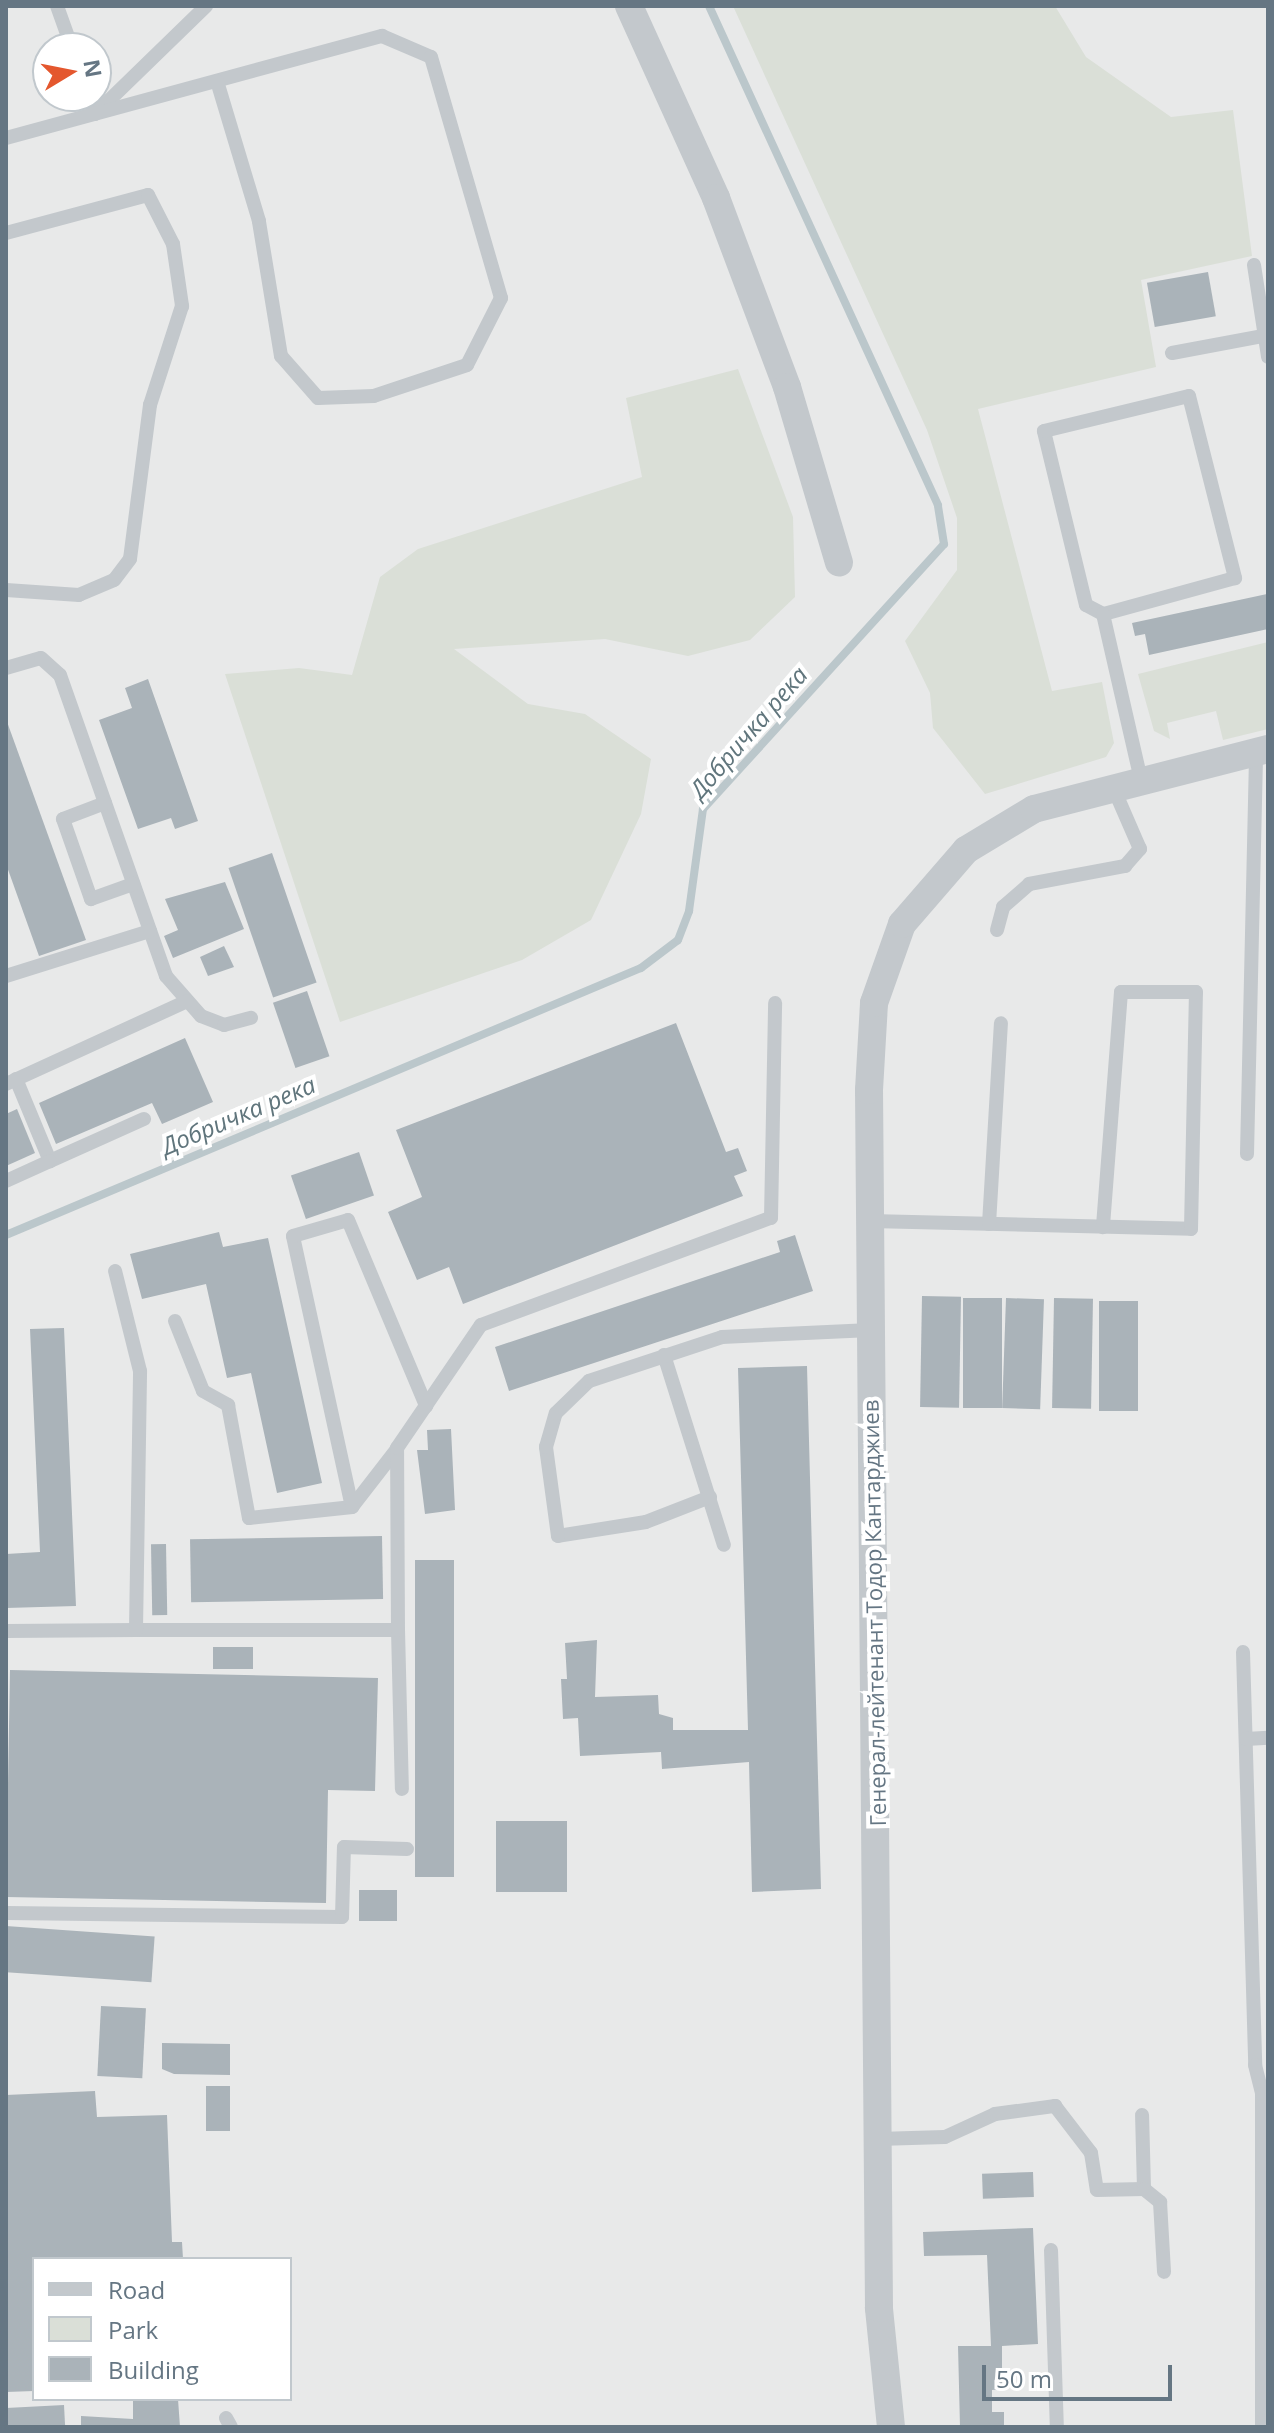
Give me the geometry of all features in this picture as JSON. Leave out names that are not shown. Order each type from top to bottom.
[{"type":"street","points":[[629,6],[716,198],[787,387],[839,562]]},
{"type":"street","name":"Генерал-лейтенант Тодор Кантарджиев","points":[[891,2427],[879,2308],[870,1221],[874,1003],[902,924],[966,850],[1034,809],[1262,751]]},
{"type":"lane","points":[[57,6],[66,32]]},
{"type":"lane","points":[[95,114],[206,6]]},
{"type":"lane","points":[[6,138],[382,36],[431,57],[501,298],[467,365],[374,396],[318,398],[281,356],[259,221],[217,81]]},
{"type":"lane","points":[[6,233],[148,195],[173,244],[182,306],[150,405],[130,559],[114,580],[79,595],[6,590]]},
{"type":"lane","points":[[1254,265],[1264,314],[1263,336],[1268,357]]},
{"type":"lane","points":[[1172,353],[1263,336]]},
{"type":"lane","points":[[1103,614],[1235,578],[1189,396],[1044,431],[1086,605],[1103,614],[1141,780]]},
{"type":"lane","points":[[6,668],[41,658],[60,675],[166,976],[187,1001],[224,1025],[251,1018]]},
{"type":"lane","points":[[1247,1154],[1260,891],[1262,751]]},
{"type":"lane","points":[[997,930],[1003,907],[1029,884],[1125,866],[1140,849],[1113,787]]},
{"type":"lane","points":[[105,803],[63,819],[91,899],[133,884]]},
{"type":"lane","points":[[6,976],[150,931]]},
{"type":"lane","points":[[870,1221],[1103,1227],[1191,1229],[1196,992],[1121,992],[1103,1227]]},
{"type":"lane","points":[[50,1161],[11,1081],[187,1001]]},
{"type":"lane","points":[[175,1321],[203,1391],[228,1405],[249,1518],[352,1507],[397,1448],[481,1325],[771,1218],[775,1003]]},
{"type":"lane","points":[[989,1224],[1001,1023]]},
{"type":"lane","points":[[6,1181],[144,1119]]},
{"type":"lane","points":[[352,1507],[293,1236],[348,1220],[426,1406]]},
{"type":"lane","points":[[115,1271],[140,1371],[136,1630]]},
{"type":"lane","points":[[710,1497],[646,1522],[558,1536],[546,1447],[556,1413],[589,1381],[722,1337],[871,1330]]},
{"type":"lane","points":[[664,1355],[724,1545]]},
{"type":"lane","points":[[397,1448],[402,1789]]},
{"type":"lane","points":[[6,1631],[398,1630]]},
{"type":"lane","points":[[1243,1652],[1255,2065],[1265,2094],[1262,2427]]},
{"type":"lane","points":[[1246,1739],[1268,1738]]},
{"type":"lane","points":[[6,1913],[342,1917],[344,1847],[407,1849]]},
{"type":"lane","points":[[878,2139],[945,2137],[995,2114],[1055,2106],[1091,2153],[1097,2190],[1144,2189],[1160,2202],[1164,2272]]},
{"type":"lane","points":[[1142,2115],[1144,2189]]},
{"type":"lane","points":[[1051,2250],[1057,2427]]},
{"type":"shaded area","points":[[6,6],[1268,6],[1268,2427],[6,2427]]},
{"type":"green space","points":[[733,6],[1055,6],[1086,57],[1171,117],[1233,110],[1252,256],[1141,280],[1156,367],[978,409],[1052,691],[1102,682],[1114,743],[1106,757],[985,794],[933,728],[930,693],[905,641],[957,570],[957,518],[927,430]]},
{"type":"green space","points":[[738,369],[793,517],[795,597],[750,640],[688,656],[605,639],[454,649],[528,704],[585,714],[651,759],[641,814],[591,920],[522,960],[340,1022],[225,674],[299,668],[352,675],[380,577],[418,549],[642,477],[626,398]]},
{"type":"green space","points":[[1268,642],[1268,729],[1223,740],[1216,711],[1167,723],[1170,739],[1154,731],[1138,674]]},
{"type":"building","points":[[1208,272],[1216,316],[1155,327],[1147,283]]},
{"type":"building","points":[[1267,594],[1268,629],[1149,655],[1145,634],[1135,636],[1132,623]]},
{"type":"building","points":[[148,679],[198,821],[175,829],[171,818],[138,829],[99,720],[132,708],[125,688]]},
{"type":"building","points":[[6,719],[86,940],[39,956],[6,864]]},
{"type":"building","points":[[272,853],[317,983],[273,998],[229,868]]},
{"type":"building","points":[[225,882],[244,929],[173,958],[164,936],[178,930],[165,899]]},
{"type":"building","points":[[224,946],[234,967],[208,976],[200,957]]},
{"type":"building","points":[[307,991],[329,1056],[295,1068],[273,1003]]},
{"type":"building","points":[[676,1023],[726,1152],[738,1148],[747,1171],[734,1176],[743,1196],[463,1304],[449,1267],[417,1280],[388,1212],[422,1197],[396,1130]]},
{"type":"building","points":[[185,1038],[213,1102],[162,1124],[152,1103],[56,1144],[39,1103]]},
{"type":"building","points":[[17,1109],[35,1153],[6,1166],[6,1114]]},
{"type":"building","points":[[359,1152],[374,1195],[306,1219],[291,1175]]},
{"type":"building","points":[[219,1232],[223,1247],[268,1238],[322,1483],[277,1493],[251,1373],[227,1378],[206,1284],[142,1299],[130,1254]]},
{"type":"building","points":[[795,1235],[813,1291],[509,1391],[495,1347],[780,1252],[777,1241]]},
{"type":"building","points":[[922,1296],[961,1297],[959,1408],[920,1407]]},
{"type":"building","points":[[963,1298],[1002,1298],[1002,1408],[963,1408]]},
{"type":"building","points":[[1006,1298],[1044,1299],[1040,1409],[1002,1408]]},
{"type":"building","points":[[1054,1298],[1093,1299],[1091,1409],[1052,1408]]},
{"type":"building","points":[[1099,1301],[1138,1301],[1138,1411],[1099,1411]]},
{"type":"building","points":[[64,1328],[76,1606],[6,1608],[6,1554],[40,1552],[30,1329]]},
{"type":"building","points":[[807,1366],[821,1889],[752,1892],[749,1762],[662,1769],[661,1752],[580,1756],[578,1718],[563,1719],[561,1679],[567,1679],[565,1643],[597,1640],[595,1697],[658,1695],[659,1714],[673,1718],[673,1730],[748,1730],[738,1368]]},
{"type":"building","points":[[451,1429],[455,1510],[425,1514],[417,1450],[428,1450],[427,1430]]},
{"type":"building","points":[[382,1536],[383,1599],[191,1602],[190,1539]]},
{"type":"building","points":[[151,1544],[166,1544],[167,1615],[152,1615]]},
{"type":"building","points":[[415,1560],[454,1560],[454,1877],[415,1877]]},
{"type":"building","points":[[213,1647],[253,1647],[253,1669],[213,1669]]},
{"type":"building","points":[[10,1670],[378,1678],[375,1791],[328,1790],[326,1903],[6,1897]]},
{"type":"building","points":[[496,1821],[567,1821],[567,1892],[496,1892]]},
{"type":"building","points":[[359,1890],[397,1890],[397,1921],[359,1921]]},
{"type":"building","points":[[6,1926],[155,1936],[151,1982],[6,1972]]},
{"type":"building","points":[[101,2006],[146,2008],[142,2078],[97,2076]]},
{"type":"building","points":[[162,2043],[230,2044],[230,2075],[174,2074],[162,2069]]},
{"type":"building","points":[[206,2086],[230,2086],[230,2131],[206,2131]]},
{"type":"building","points":[[95,2091],[97,2117],[167,2115],[172,2242],[182,2242],[183,2257],[32,2257],[32,2391],[6,2392],[6,2095]]},
{"type":"building","points":[[1033,2172],[1034,2197],[983,2199],[982,2174]]},
{"type":"building","points":[[1033,2228],[1038,2344],[1002,2346],[1002,2389],[992,2390],[992,2412],[1004,2412],[1004,2427],[960,2427],[958,2346],[991,2346],[987,2255],[924,2256],[923,2232]]},
{"type":"building","points":[[133,2401],[178,2401],[180,2427],[81,2427],[81,2416],[133,2419]]},
{"type":"building","points":[[64,2405],[65,2427],[7,2427],[6,2408]]},
{"type":"waterway","name":"Добричка река","points":[[6,1235],[641,968],[678,940],[689,911],[703,809],[944,544],[938,505],[709,6]]}]
